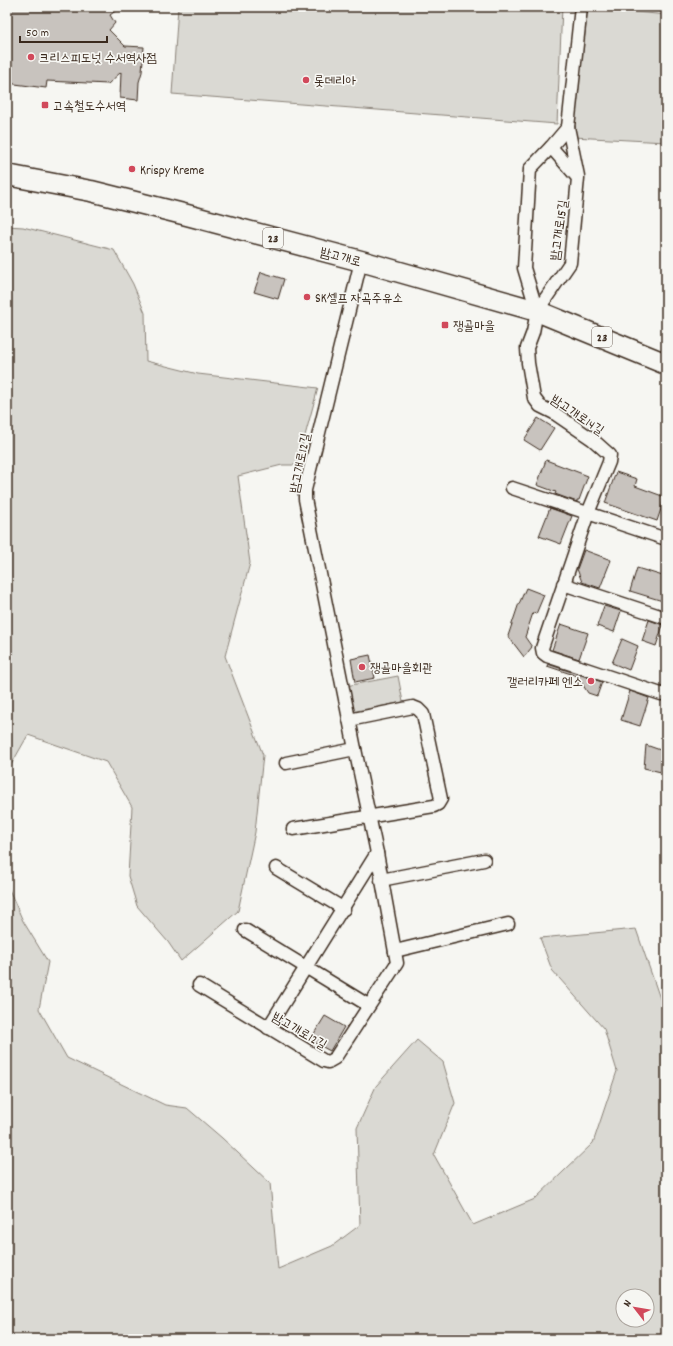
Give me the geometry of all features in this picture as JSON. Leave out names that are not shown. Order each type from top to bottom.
[{"type":"main road","name":"밤고개로","points":[[7,175],[91,191],[361,261],[537,311],[666,364]]},
{"type":"street","points":[[537,311],[524,268],[530,169],[568,127],[580,7]]},
{"type":"street","name":"밤고개로15길","points":[[537,311],[570,263],[578,178],[568,127]]},
{"type":"street","points":[[551,147],[578,178]]},
{"type":"street","name":"밤고개로12길","points":[[199,985],[268,1028],[328,1062],[335,1058],[368,1005],[397,963],[377,853],[305,499],[305,490],[361,261]]},
{"type":"street","name":"밤고개로14길","points":[[537,311],[533,332],[527,348],[534,398],[540,406],[554,413],[592,439],[610,455],[609,462],[588,513],[563,584],[542,648],[543,653],[547,656],[661,694],[666,693]]},
{"type":"street","points":[[512,488],[666,539]]},
{"type":"street","points":[[563,584],[666,618]]},
{"type":"street","points":[[293,829],[434,806],[441,799],[423,714],[418,709],[413,707],[349,720]]},
{"type":"street","points":[[286,763],[355,749]]},
{"type":"street","points":[[268,1028],[344,909],[377,853]]},
{"type":"street","points":[[382,880],[484,860]]},
{"type":"street","points":[[276,868],[344,909]]},
{"type":"street","points":[[395,951],[508,924]]},
{"type":"street","points":[[245,930],[368,1005]]},
{"type":"shaded area","points":[[178,7],[562,7],[557,124],[172,94]]},
{"type":"shaded area","points":[[588,7],[666,15],[666,142],[573,137]]},
{"type":"shaded area","points":[[7,226],[23,227],[114,250],[133,284],[145,313],[146,361],[198,374],[318,388],[297,465],[282,465],[238,476],[250,563],[225,656],[263,755],[255,832],[238,911],[181,961],[168,942],[137,906],[128,876],[132,807],[106,762],[28,735],[7,772]]},
{"type":"shaded area","points":[[398,676],[403,702],[351,712],[346,686]]},
{"type":"shaded area","points":[[7,885],[23,921],[48,962],[39,1009],[67,1058],[165,1105],[187,1108],[222,1138],[270,1183],[278,1269],[332,1246],[360,1225],[357,1128],[376,1086],[417,1040],[443,1062],[455,1103],[434,1155],[473,1225],[535,1199],[593,1143],[617,1071],[604,1029],[552,970],[540,938],[636,929],[666,1016],[666,1339],[7,1339]]},
{"type":"building","points":[[7,7],[121,7],[110,15],[115,23],[109,30],[125,46],[144,47],[138,100],[120,98],[121,72],[108,84],[47,81],[46,88],[7,83]]},
{"type":"building","points":[[261,272],[284,279],[278,299],[254,292]]},
{"type":"building","points":[[538,418],[554,428],[540,450],[524,440]]},
{"type":"building","points":[[546,460],[588,476],[577,502],[555,494],[556,492],[537,485]]},
{"type":"building","points":[[616,472],[637,479],[635,486],[665,497],[657,521],[605,503]]},
{"type":"building","points":[[550,508],[572,516],[561,544],[539,536]]},
{"type":"building","points":[[584,550],[611,560],[600,588],[582,582],[577,569]]},
{"type":"building","points":[[637,568],[666,577],[666,602],[630,591]]},
{"type":"building","points":[[526,588],[544,595],[536,614],[533,613],[525,637],[532,647],[524,657],[508,636]]},
{"type":"building","points":[[604,606],[621,611],[614,632],[597,626]]},
{"type":"building","points":[[649,620],[663,625],[656,646],[642,641]]},
{"type":"building","points":[[561,624],[588,633],[579,659],[552,650]]},
{"type":"building","points":[[622,639],[638,646],[629,670],[612,663]]},
{"type":"building","points":[[370,655],[375,678],[355,682],[351,659]]},
{"type":"building","points":[[548,664],[602,682],[597,696],[588,693],[577,676],[547,666]]},
{"type":"building","points":[[630,691],[649,698],[640,726],[621,720]]},
{"type":"building","points":[[646,745],[666,752],[661,772],[644,768]]},
{"type":"building","points":[[325,1016],[344,1027],[330,1051],[310,1040]]},
{"type":"place","name":"크리스피도넛 수서역사점","points":[[31,57]]},
{"type":"place","name":"롯데리아","points":[[306,80]]},
{"type":"place","name":"고속철도수서역","points":[[45,105]]},
{"type":"place","name":"Krispy Kreme","points":[[132,169]]},
{"type":"place","name":"SK셀프 자곡주유소","points":[[307,297]]},
{"type":"place","name":"쟁골마을","points":[[445,325]]},
{"type":"place","name":"쟁골마을회관","points":[[362,667]]},
{"type":"place","name":"갤러리카페 엔소","points":[[591,681]]}]
